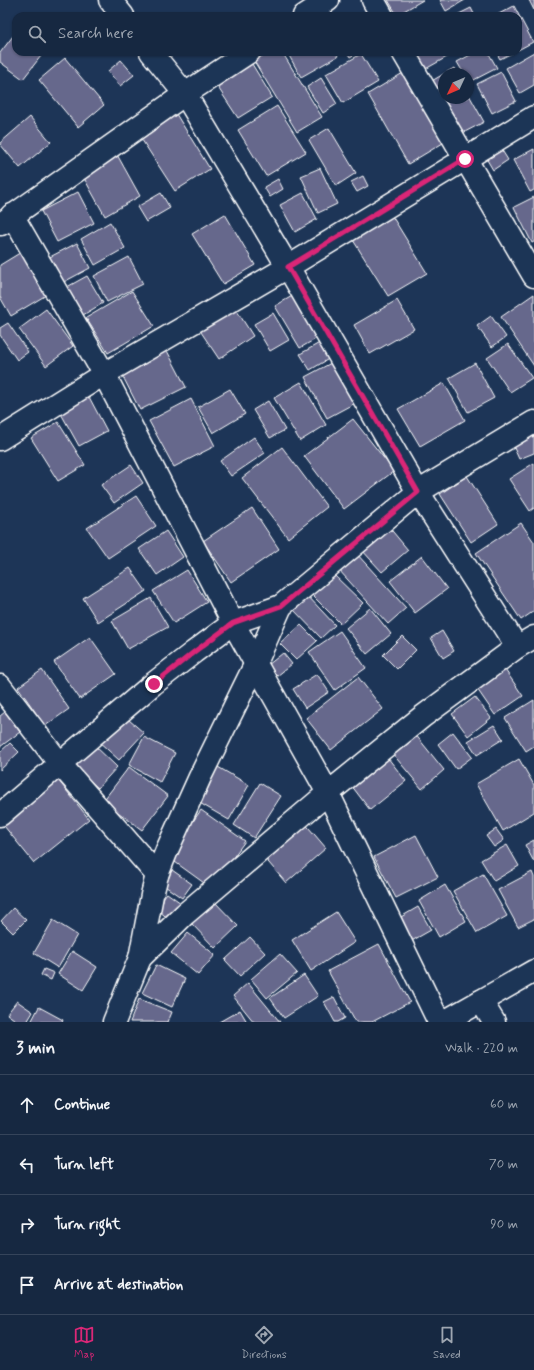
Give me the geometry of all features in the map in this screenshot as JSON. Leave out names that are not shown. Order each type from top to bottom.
[{"type":"main road","points":[[110,0],[120,12]]},
{"type":"main road","points":[[310,12],[328,0]]},
{"type":"main road","points":[[373,0],[380,12]]},
{"type":"main road","points":[[140,958],[185,914],[328,794],[422,717],[525,642],[418,492],[288,267],[185,94],[154,56]]},
{"type":"main road","points":[[243,56],[185,94],[6,220],[104,374],[255,665],[328,794],[440,1022]]},
{"type":"main road","points":[[405,56],[534,276]]},
{"type":"main road","points":[[0,439],[104,374],[288,267],[534,117]]},
{"type":"main road","points":[[0,815],[154,684],[233,623],[281,606],[418,492],[534,422]]},
{"type":"main road","points":[[114,1022],[140,958],[157,875],[167,850],[200,776],[255,665],[281,606]]},
{"type":"main road","points":[[0,686],[60,764],[157,875]]},
{"type":"main road","points":[[444,1022],[534,971]]},
{"type":"main road","points":[[481,1001],[494,1022]]},
{"type":"building","points":[[388,0],[423,0],[402,12],[395,12]]},
{"type":"building","points":[[440,0],[465,0],[446,11]]},
{"type":"building","points":[[529,0],[534,0],[534,10]]},
{"type":"building","points":[[514,6],[517,12],[503,12]]},
{"type":"building","points":[[471,8],[473,12],[463,12]]},
{"type":"building","points":[[522,21],[533,42],[522,48]]},
{"type":"building","points":[[12,37],[12,56],[41,56],[23,79],[0,62],[0,53]]},
{"type":"building","points":[[534,52],[534,85],[520,93],[506,68]]},
{"type":"building","points":[[262,56],[284,56],[322,117],[297,132],[254,61]]},
{"type":"building","points":[[289,56],[338,56],[301,77]]},
{"type":"building","points":[[358,56],[362,56],[378,82],[343,103],[326,74]]},
{"type":"building","points":[[413,56],[449,56],[422,71]]},
{"type":"building","points":[[468,56],[490,56],[497,68],[474,80],[474,68],[460,68],[457,62]]},
{"type":"building","points":[[498,56],[506,56],[500,59]]},
{"type":"building","points":[[65,58],[104,105],[78,127],[39,80]]},
{"type":"building","points":[[121,60],[134,75],[120,86],[108,71]]},
{"type":"building","points":[[252,64],[272,97],[238,118],[217,86]]},
{"type":"building","points":[[501,72],[516,101],[492,113],[477,84]]},
{"type":"building","points":[[403,73],[443,143],[408,164],[368,94]]},
{"type":"building","points":[[438,77],[438,97],[430,82]]},
{"type":"building","points":[[321,78],[337,104],[323,113],[307,87]]},
{"type":"building","points":[[442,104],[474,104],[484,122],[459,135]]},
{"type":"building","points":[[277,106],[306,152],[266,176],[238,130]]},
{"type":"building","points":[[176,114],[210,169],[175,191],[140,137]]},
{"type":"building","points":[[30,117],[51,142],[20,168],[0,143]]},
{"type":"building","points":[[329,128],[356,173],[336,186],[309,140]]},
{"type":"building","points":[[498,144],[508,160],[493,170],[483,153]]},
{"type":"building","points":[[534,149],[534,190],[530,192],[513,160]]},
{"type":"building","points":[[115,151],[140,196],[105,216],[80,171]]},
{"type":"building","points":[[320,168],[337,204],[318,213],[301,176]]},
{"type":"building","points":[[363,176],[368,186],[357,192],[351,182]]},
{"type":"building","points":[[278,179],[283,189],[270,197],[264,187]]},
{"type":"building","points":[[78,192],[94,223],[57,242],[41,211]]},
{"type":"building","points":[[161,193],[170,208],[146,222],[137,207]]},
{"type":"building","points":[[303,193],[317,219],[295,232],[280,205]]},
{"type":"building","points":[[534,197],[534,242],[532,243],[514,207]]},
{"type":"building","points":[[225,214],[255,265],[223,284],[192,234]]},
{"type":"building","points":[[392,216],[427,273],[388,296],[353,240]]},
{"type":"building","points":[[110,222],[125,248],[95,265],[81,239]]},
{"type":"building","points":[[77,243],[90,268],[60,284],[46,259]]},
{"type":"building","points":[[23,251],[48,294],[11,316],[0,297],[0,265]]},
{"type":"building","points":[[129,257],[143,284],[107,302],[94,276]]},
{"type":"building","points":[[87,276],[103,303],[83,315],[67,287]]},
{"type":"building","points":[[132,291],[154,326],[108,353],[86,318]]},
{"type":"building","points":[[534,294],[534,366],[501,317]]},
{"type":"building","points":[[294,295],[319,337],[300,348],[275,306]]},
{"type":"building","points":[[397,300],[414,329],[370,354],[354,325]]},
{"type":"building","points":[[232,303],[253,336],[219,359],[197,326]]},
{"type":"building","points":[[46,309],[73,346],[46,366],[19,329]]},
{"type":"building","points":[[273,313],[289,340],[270,351],[254,324]]},
{"type":"building","points":[[491,316],[506,337],[492,347],[477,326]]},
{"type":"building","points":[[8,323],[28,352],[17,360],[0,335],[0,328]]},
{"type":"building","points":[[323,341],[332,357],[310,370],[300,354]]},
{"type":"building","points":[[508,344],[532,378],[510,392],[487,358]]},
{"type":"building","points":[[164,345],[186,387],[140,410],[119,369]]},
{"type":"building","points":[[333,362],[355,403],[327,418],[305,377]]},
{"type":"building","points":[[475,363],[494,398],[468,412],[449,378]]},
{"type":"building","points":[[301,382],[326,425],[300,441],[274,398]]},
{"type":"building","points":[[444,383],[465,420],[420,446],[398,409]]},
{"type":"building","points":[[230,389],[245,414],[213,433],[198,407]]},
{"type":"building","points":[[88,395],[107,431],[79,446],[59,410]]},
{"type":"building","points":[[191,399],[215,446],[174,467],[149,421]]},
{"type":"building","points":[[268,401],[285,430],[270,438],[253,410]]},
{"type":"building","points":[[353,419],[394,471],[344,509],[304,456]]},
{"type":"building","points":[[58,422],[85,465],[58,481],[31,438]]},
{"type":"building","points":[[534,427],[534,453],[519,459],[509,437]]},
{"type":"building","points":[[254,437],[265,453],[231,476],[220,461]]},
{"type":"building","points":[[282,447],[327,507],[288,538],[242,478]]},
{"type":"building","points":[[534,463],[534,508],[530,511],[509,479]]},
{"type":"building","points":[[131,465],[143,483],[114,503],[101,485]]},
{"type":"building","points":[[467,476],[498,524],[471,542],[440,494]]},
{"type":"building","points":[[136,496],[156,526],[108,558],[87,528]]},
{"type":"building","points":[[252,508],[279,549],[231,582],[203,541]]},
{"type":"building","points":[[521,523],[534,542],[534,611],[521,620],[476,553]]},
{"type":"building","points":[[388,526],[408,550],[382,572],[361,549]]},
{"type":"building","points":[[166,531],[183,557],[157,575],[139,549]]},
{"type":"building","points":[[356,553],[406,608],[388,624],[338,569]]},
{"type":"building","points":[[422,556],[447,589],[415,613],[390,581]]},
{"type":"building","points":[[130,568],[146,591],[98,622],[83,598]]},
{"type":"building","points":[[187,570],[207,602],[174,623],[153,591]]},
{"type":"building","points":[[333,574],[363,603],[341,624],[312,595]]},
{"type":"building","points":[[306,594],[335,625],[321,638],[291,607]]},
{"type":"building","points":[[151,598],[168,627],[128,649],[112,621]]},
{"type":"building","points":[[370,608],[391,634],[367,654],[346,628]]},
{"type":"building","points":[[301,625],[317,641],[296,660],[280,644]]},
{"type":"building","points":[[340,631],[366,668],[335,690],[309,652]]},
{"type":"building","points":[[442,631],[454,651],[443,658],[431,638]]},
{"type":"building","points":[[402,636],[416,650],[397,669],[383,655]]},
{"type":"building","points":[[90,637],[116,674],[80,699],[54,662]]},
{"type":"building","points":[[283,653],[292,664],[277,676],[268,665]]},
{"type":"building","points":[[501,664],[523,696],[495,715],[473,683]]},
{"type":"building","points":[[42,670],[69,709],[45,726],[18,687]]},
{"type":"building","points":[[317,674],[329,692],[305,708],[293,689]]},
{"type":"building","points":[[358,677],[383,709],[331,750],[306,718]]},
{"type":"building","points":[[475,697],[491,718],[468,736],[452,714]]},
{"type":"building","points":[[534,700],[534,746],[526,751],[505,718]]},
{"type":"building","points":[[5,712],[20,732],[0,747],[0,716]]},
{"type":"building","points":[[121,713],[144,733],[119,760],[97,740]]},
{"type":"building","points":[[494,725],[503,739],[477,755],[468,741]]},
{"type":"building","points":[[453,732],[472,757],[456,769],[438,744]]},
{"type":"building","points":[[415,734],[444,770],[422,789],[392,753]]},
{"type":"building","points":[[144,737],[175,753],[160,782],[129,765]]},
{"type":"building","points":[[10,743],[19,752],[0,770],[0,752]]},
{"type":"building","points":[[92,743],[117,767],[98,788],[72,764]]},
{"type":"building","points":[[384,753],[406,781],[370,810],[348,781]]},
{"type":"building","points":[[519,759],[534,785],[534,812],[503,831],[476,784]]},
{"type":"building","points":[[211,763],[249,785],[229,820],[191,798]]},
{"type":"building","points":[[129,767],[168,796],[142,830],[103,801]]},
{"type":"building","points":[[55,776],[89,819],[34,863],[0,821]]},
{"type":"building","points":[[260,783],[281,796],[254,838],[234,825]]},
{"type":"building","points":[[201,810],[245,841],[211,888],[168,857]]},
{"type":"building","points":[[303,821],[326,848],[286,883],[263,856]]},
{"type":"building","points":[[496,829],[504,840],[494,847],[486,836]]},
{"type":"building","points":[[416,835],[438,877],[396,898],[374,857]]},
{"type":"building","points":[[534,840],[534,862],[525,845]]},
{"type":"building","points":[[507,845],[519,866],[494,881],[481,860]]},
{"type":"building","points":[[172,870],[192,884],[182,898],[162,884]]},
{"type":"building","points":[[532,872],[534,877],[534,919],[518,927],[498,890]]},
{"type":"building","points":[[483,874],[507,916],[477,933],[453,891]]},
{"type":"building","points":[[445,885],[466,921],[439,937],[419,901]]},
{"type":"building","points":[[167,893],[181,903],[169,919],[155,908]]},
{"type":"building","points":[[213,900],[238,926],[215,948],[190,922]]},
{"type":"building","points":[[418,907],[431,930],[408,943],[394,921]]},
{"type":"building","points":[[13,908],[26,920],[13,933],[1,921]]},
{"type":"building","points":[[336,912],[355,942],[311,971],[292,940]]},
{"type":"building","points":[[53,920],[77,935],[58,968],[34,953]]},
{"type":"building","points":[[188,933],[215,955],[198,975],[171,953]]},
{"type":"building","points":[[250,937],[265,953],[240,976],[225,960]]},
{"type":"building","points":[[379,944],[410,1002],[372,1022],[356,1022],[328,971]]},
{"type":"building","points":[[72,951],[97,967],[83,990],[58,974]]},
{"type":"building","points":[[280,954],[297,973],[267,998],[251,979]]},
{"type":"building","points":[[156,965],[185,979],[172,1007],[142,993]]},
{"type":"building","points":[[44,969],[54,973],[51,980],[41,975]]},
{"type":"building","points":[[304,975],[318,996],[284,1018],[270,998]]},
{"type":"building","points":[[248,983],[280,1022],[254,1022],[233,996]]},
{"type":"building","points":[[334,997],[345,1018],[338,1022],[335,1022],[324,1002]]},
{"type":"building","points":[[139,999],[172,1012],[168,1022],[130,1022]]},
{"type":"building","points":[[17,1001],[33,1012],[27,1022],[18,1022],[7,1014]]},
{"type":"building","points":[[39,1007],[63,1020],[62,1022],[31,1022]]},
{"type":"building","points":[[240,1010],[247,1022],[219,1022]]},
{"type":"route","points":[[154,684],[233,623],[281,606],[418,492],[288,267],[465,159]]}]
